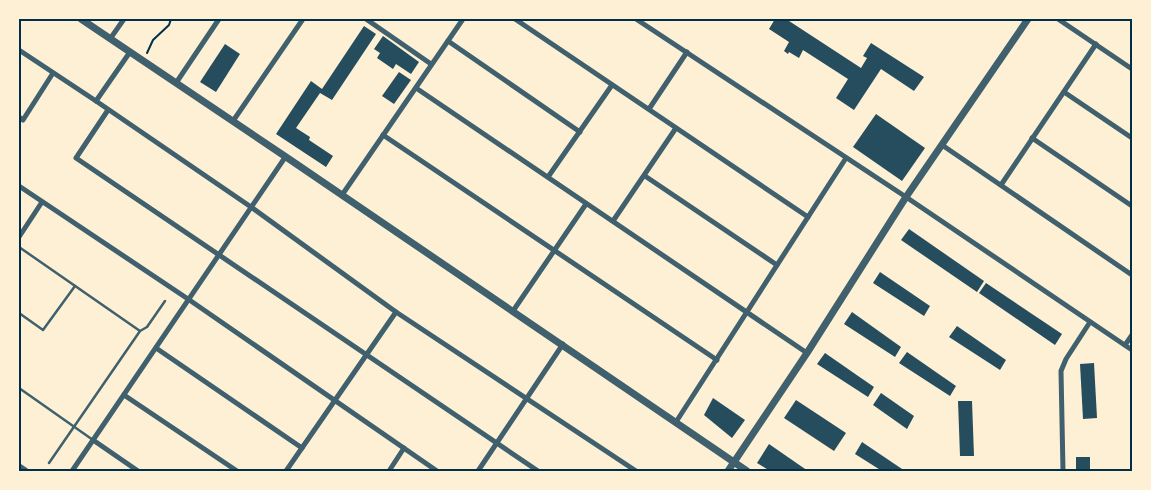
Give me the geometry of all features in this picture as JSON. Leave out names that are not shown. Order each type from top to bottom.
[{"type":"street","points":[[81,19],[286,156],[747,471]]},
{"type":"street","points":[[110,39],[124,19]]},
{"type":"street","points":[[176,84],[219,19]]},
{"type":"street","points":[[233,121],[303,19]]},
{"type":"street","points":[[366,19],[431,64]]},
{"type":"street","points":[[342,195],[462,19]]},
{"type":"street","points":[[515,19],[808,217]]},
{"type":"street","points":[[636,19],[906,197],[1132,350]]},
{"type":"street","points":[[728,471],[807,353],[906,197],[1028,19]]},
{"type":"street","points":[[1058,19],[1132,69]]},
{"type":"street","points":[[448,41],[580,132]]},
{"type":"street","points":[[1000,185],[1096,44]]},
{"type":"street","points":[[19,50],[96,100],[251,207],[396,312],[636,471]]},
{"type":"street","points":[[96,100],[130,52]]},
{"type":"street","points":[[648,109],[687,52]]},
{"type":"street","points":[[19,117],[23,120],[53,73]]},
{"type":"street","points":[[548,177],[612,85]]},
{"type":"street","points":[[416,88],[807,353]]},
{"type":"street","points":[[1064,92],[1132,138]]},
{"type":"street","points":[[108,110],[76,158],[538,471]]},
{"type":"street","points":[[613,221],[676,128]]},
{"type":"street","points":[[383,135],[717,360]]},
{"type":"street","points":[[1032,138],[1132,206]]},
{"type":"street","points":[[942,145],[1132,275]]},
{"type":"street","points":[[72,471],[286,156]]},
{"type":"street","points":[[676,422],[846,158]]},
{"type":"street","points":[[645,176],[778,265]]},
{"type":"street","points":[[19,186],[188,299],[437,471]]},
{"type":"street","points":[[19,237],[42,202]]},
{"type":"street","points":[[513,311],[586,204]]},
{"type":"street","points":[[286,471],[396,312]]},
{"type":"street","points":[[1064,471],[1061,371],[1066,359],[1090,322]]},
{"type":"street","points":[[1125,345],[1132,335]]},
{"type":"street","points":[[478,471],[528,400],[563,344]]},
{"type":"street","points":[[156,348],[302,448]]},
{"type":"street","points":[[124,395],[237,471]]},
{"type":"street","points":[[93,440],[138,471]]},
{"type":"street","points":[[389,471],[404,448]]},
{"type":"street","points":[[19,467],[25,471]]},
{"type":"lane","points":[[19,247],[140,331]]},
{"type":"lane","points":[[19,313],[43,330],[75,286]]},
{"type":"lane","points":[[49,463],[140,331],[147,328],[165,301]]},
{"type":"lane","points":[[19,388],[93,440]]},
{"type":"path","points":[[138,57],[141,52],[146,55],[153,40],[168,25],[171,19]]},
{"type":"building","points":[[775,19],[786,19],[861,68],[867,58],[863,56],[871,43],[924,77],[914,91],[881,69],[854,110],[836,98],[848,79],[803,50],[799,58],[784,51],[789,42],[769,29]]},
{"type":"building","points":[[364,26],[376,34],[332,100],[320,93],[296,128],[310,137],[309,140],[333,156],[326,167],[276,134],[311,81],[322,89]]},
{"type":"building","points":[[383,36],[419,62],[411,74],[396,64],[393,69],[377,58],[380,53],[374,49]]},
{"type":"building","points":[[225,44],[240,54],[216,92],[200,82]]},
{"type":"building","points":[[399,72],[411,80],[394,104],[382,96]]},
{"type":"building","points":[[876,114],[925,148],[902,181],[853,147]]},
{"type":"building","points":[[909,229],[984,281],[977,292],[901,240]]},
{"type":"building","points":[[880,272],[930,306],[924,316],[873,283]]},
{"type":"building","points":[[986,283],[1062,334],[1055,345],[979,293]]},
{"type":"building","points":[[852,312],[901,347],[895,357],[844,324]]},
{"type":"building","points":[[957,326],[1006,360],[1000,370],[949,337]]},
{"type":"building","points":[[907,352],[956,386],[950,396],[899,363]]},
{"type":"building","points":[[825,353],[874,387],[868,397],[817,364]]},
{"type":"building","points":[[1094,363],[1097,418],[1083,419],[1080,364]]},
{"type":"building","points":[[881,393],[914,416],[907,429],[873,405]]},
{"type":"building","points":[[713,398],[745,420],[732,438],[704,415]]},
{"type":"building","points":[[796,400],[846,433],[834,451],[784,418]]},
{"type":"building","points":[[958,401],[972,401],[974,456],[960,456]]},
{"type":"building","points":[[862,442],[905,471],[882,471],[855,454]]},
{"type":"building","points":[[769,444],[808,471],[770,471],[757,463]]},
{"type":"building","points":[[1076,457],[1090,457],[1090,471],[1076,471]]}]
